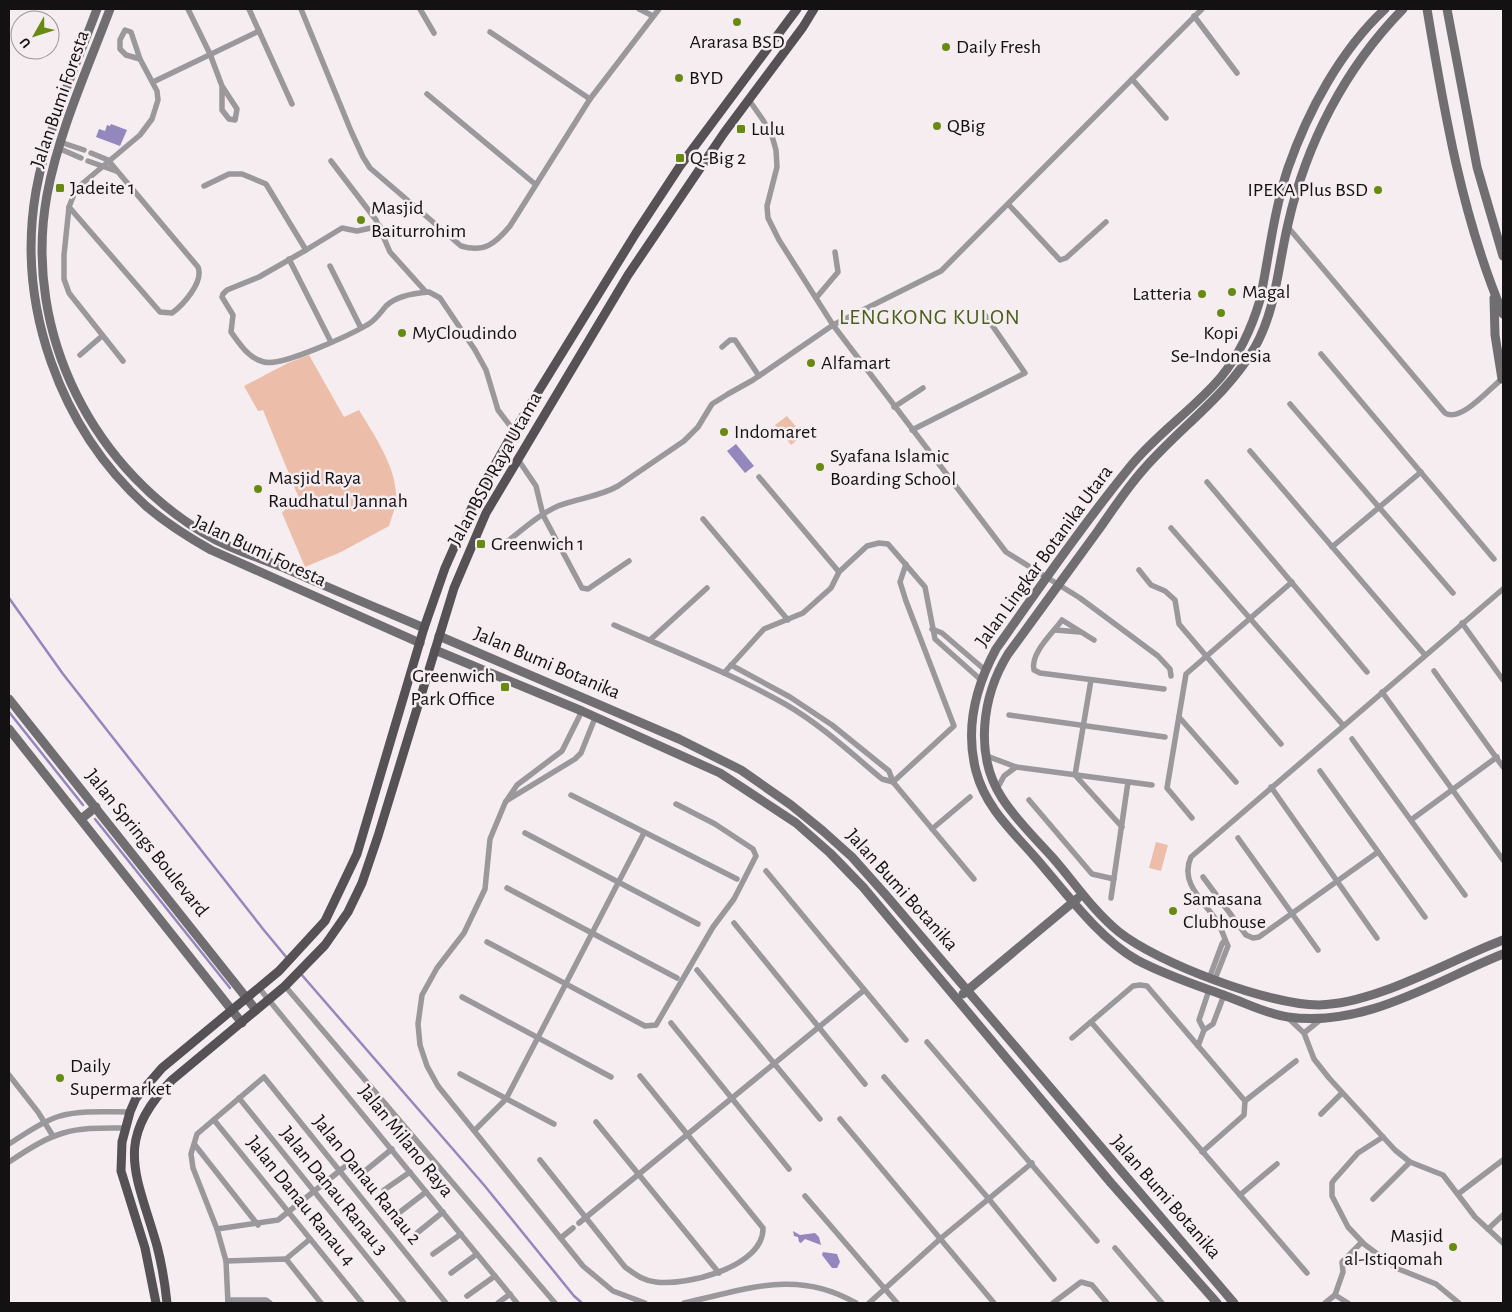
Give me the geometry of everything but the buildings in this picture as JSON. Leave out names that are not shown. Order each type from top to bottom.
[{"type":"main road","name":"Jalan Bumi Foresta","points":[[97,9],[49,142],[33,211],[31,267],[36,308],[44,342],[62,389],[79,424],[100,455],[145,505],[183,534],[211,550],[420,643]]},
{"type":"main road","name":"Jalan Bumi Foresta","points":[[110,9],[59,145],[47,196],[42,266],[47,303],[55,339],[85,414],[105,445],[147,491],[171,510],[217,540],[424,628]]},
{"type":"main road","name":"Jalan BSD Raya Utama","points":[[156,1303],[148,1261],[121,1171],[122,1142],[136,1098],[152,1077],[279,971],[325,921],[357,854],[424,628],[461,529],[487,476],[614,267],[680,166],[797,9]]},
{"type":"main road","name":"Jalan BSD Raya Utama","points":[[167,1303],[157,1246],[133,1165],[136,1135],[142,1118],[155,1097],[172,1080],[287,984],[311,960],[338,928],[362,883],[388,806],[454,588],[471,545],[518,458],[628,275],[748,100],[803,28],[814,9]]},
{"type":"main road","name":"Jalan Lingkar Botanika Utara","points":[[1384,9],[1349,49],[1306,125],[1288,169],[1260,300],[1249,331],[1221,377],[1156,437],[1129,467],[996,649],[981,680],[973,709],[972,735],[975,770],[1000,818],[1107,936],[1136,959],[1172,976],[1287,1017],[1322,1018],[1378,1008],[1503,954]]},
{"type":"main road","name":"Jalan Lingkar Botanika Utara","points":[[1403,9],[1379,33],[1340,89],[1309,154],[1296,190],[1287,226],[1274,299],[1268,320],[1256,346],[1230,385],[1136,478],[1008,654],[996,676],[987,704],[986,756],[997,789],[1015,815],[1117,930],[1158,956],[1213,977],[1290,1003],[1318,1005],[1345,1003],[1371,996],[1503,940]]},
{"type":"main road","points":[[1427,9],[1457,171],[1494,291],[1503,314]]},
{"type":"main road","points":[[1447,9],[1477,167],[1503,256]]},
{"type":"main road","points":[[49,142],[59,145]]},
{"type":"main road","points":[[614,267],[628,275]]},
{"type":"main road","points":[[1494,291],[1495,335],[1503,379]]},
{"type":"main road","points":[[1156,437],[1165,448]]},
{"type":"main road","points":[[248,567],[252,555]]},
{"type":"main road","name":"Jalan Bumi Botanika","points":[[439,636],[679,740],[742,770],[791,805],[852,858],[1234,1303]]},
{"type":"main road","name":"Jalan Bumi Botanika","points":[[435,650],[680,754],[735,782],[796,823],[830,853],[863,887],[1111,1183],[1217,1303]]},
{"type":"main road","name":"Jalan Springs Boulevard","points":[[9,699],[256,1010]]},
{"type":"main road","name":"Jalan Springs Boulevard","points":[[9,729],[242,1023]]},
{"type":"main road","points":[[735,782],[742,770]]},
{"type":"main road","points":[[81,819],[96,807]]},
{"type":"main road","points":[[958,999],[1084,893]]},
{"type":"main road","points":[[1111,1183],[1122,1173]]},
{"type":"street","points":[[188,9],[210,54],[222,86],[237,109],[235,120],[229,119],[222,110],[222,86]]},
{"type":"street","points":[[248,9],[292,104]]},
{"type":"street","points":[[301,9],[362,157],[370,168],[461,246],[475,250],[486,247],[502,236],[590,99],[658,9]]},
{"type":"street","points":[[420,9],[434,33]]},
{"type":"street","points":[[639,9],[653,16]]},
{"type":"street","points":[[503,545],[543,514],[559,506],[604,494],[618,486],[689,437],[712,404],[759,376],[833,325],[941,271],[1009,205],[1202,9]]},
{"type":"street","points":[[1194,16],[1238,73]]},
{"type":"street","points":[[123,361],[69,293],[66,286],[64,255],[70,207],[76,189],[108,160],[140,135],[152,119],[158,100],[157,91],[140,59],[131,32],[125,30],[120,40],[120,49],[126,55],[140,59]]},
{"type":"street","points":[[153,82],[259,31]]},
{"type":"street","points":[[490,32],[590,99]]},
{"type":"street","points":[[1132,79],[1166,118]]},
{"type":"street","points":[[426,94],[535,184]]},
{"type":"street","points":[[748,100],[772,136],[776,150],[777,167],[767,206],[768,218],[779,240],[833,325],[1006,552],[1048,576],[1158,656],[1170,669],[1171,676]]},
{"type":"street","points":[[59,145],[84,150]]},
{"type":"street","points":[[59,145],[81,158]]},
{"type":"street","points":[[70,207],[160,312],[172,314],[177,309],[197,282],[200,275],[198,267],[108,160],[91,153]]},
{"type":"street","points":[[88,160],[116,171]]},
{"type":"street","points":[[331,161],[380,226],[390,252],[426,292],[440,298],[475,350],[486,370],[498,410],[514,431]]},
{"type":"street","points":[[204,186],[230,174],[242,174],[266,184],[306,250]]},
{"type":"street","points":[[1009,205],[1060,260],[1066,258],[1106,222]]},
{"type":"street","points":[[380,226],[357,231],[342,228],[259,277],[227,290],[223,294],[233,315],[231,332],[249,355],[265,363],[284,361],[361,328],[379,316],[385,307],[397,299],[426,292]]},
{"type":"street","points":[[1287,226],[1445,413],[1450,416],[1457,416],[1466,411],[1503,379]]},
{"type":"street","points":[[816,298],[838,272],[835,252]]},
{"type":"street","points":[[289,259],[331,342]]},
{"type":"street","points":[[330,266],[361,328]]},
{"type":"street","points":[[912,430],[1025,373],[985,315]]},
{"type":"street","points":[[80,355],[102,336]]},
{"type":"street","points":[[722,347],[730,340],[735,340],[759,376]]},
{"type":"street","points":[[1321,354],[1494,559]]},
{"type":"street","points":[[894,407],[923,388]]},
{"type":"street","points":[[1290,404],[1453,594]]},
{"type":"street","points":[[1250,451],[1425,655]]},
{"type":"street","points":[[518,458],[536,486],[543,514],[584,590],[588,590],[629,561]]},
{"type":"street","points":[[1332,548],[1421,472]]},
{"type":"street","points":[[759,477],[839,572]]},
{"type":"street","points":[[1207,482],[1367,672]]},
{"type":"street","points":[[703,520],[788,620]]},
{"type":"street","points":[[1171,528],[1343,725]]},
{"type":"street","points":[[724,673],[764,630],[803,613],[831,588],[839,572],[867,546],[879,543],[888,544],[925,587],[935,640],[981,680]]},
{"type":"street","points":[[893,782],[954,726],[900,582],[906,564]]},
{"type":"street","points":[[1139,570],[1151,585],[1165,591],[1175,600],[1179,624],[1281,744]]},
{"type":"street","points":[[1192,818],[1167,788],[1186,674],[1292,582]]},
{"type":"street","points":[[650,640],[707,588]]},
{"type":"street","points":[[1213,977],[1222,944],[1225,940],[1217,921],[1190,886],[1188,864],[1197,851],[1503,589]]},
{"type":"street","points":[[1094,640],[1062,620],[1036,654],[1032,664],[1034,670],[1040,673],[1164,689]]},
{"type":"street","points":[[1462,623],[1503,680]]},
{"type":"street","points":[[614,624],[724,673],[786,704],[826,732],[882,779],[893,782]]},
{"type":"street","points":[[932,629],[942,633],[985,670]]},
{"type":"street","points":[[1055,630],[1081,632]]},
{"type":"street","points":[[731,665],[790,697],[832,725],[889,771],[893,782],[974,879]]},
{"type":"street","points":[[1434,671],[1503,766]]},
{"type":"street","points":[[1075,774],[1092,680]]},
{"type":"street","points":[[1382,692],[1503,860]]},
{"type":"street","points":[[582,712],[562,751],[517,785],[505,803],[490,839],[485,889],[464,933],[436,968],[426,986],[419,1007],[420,1045],[427,1066],[438,1086],[584,1266],[604,1285],[623,1297],[645,1303]]},
{"type":"street","points":[[1009,716],[1165,737]]},
{"type":"street","points":[[1179,717],[1236,782]]},
{"type":"street","points":[[505,803],[575,759],[581,753],[595,718]]},
{"type":"street","points":[[1352,739],[1465,895]]},
{"type":"street","points":[[986,756],[1016,767],[1152,785]]},
{"type":"street","points":[[1411,820],[1497,758]]},
{"type":"street","points":[[997,789],[1004,776],[1016,767]]},
{"type":"street","points":[[1320,771],[1425,917]]},
{"type":"street","points":[[1075,774],[1122,827]]},
{"type":"street","points":[[1111,898],[1128,782]]},
{"type":"street","points":[[1270,787],[1377,938]]},
{"type":"street","points":[[571,795],[644,834],[737,879]]},
{"type":"street","points":[[932,829],[970,797]]},
{"type":"street","points":[[1029,800],[1092,874],[1114,879]]},
{"type":"street","points":[[487,942],[645,1026],[652,1026],[659,1022],[713,927],[734,899],[756,856],[752,850],[715,824],[676,804]]},
{"type":"street","points":[[525,833],[698,924]]},
{"type":"street","points":[[475,1130],[506,1099],[591,932],[644,834]]},
{"type":"street","points":[[1238,838],[1318,950]]},
{"type":"street","points":[[1204,877],[1246,935],[1253,938],[1258,937],[1378,852]]},
{"type":"street","points":[[766,871],[906,1040]]},
{"type":"street","points":[[507,888],[677,978]]},
{"type":"street","points":[[734,923],[865,1084]]},
{"type":"street","points":[[697,970],[820,1119]]},
{"type":"street","points":[[287,984],[392,1113],[556,1303]]},
{"type":"street","points":[[1072,1038],[1133,986],[1147,986],[1246,1102]]},
{"type":"street","name":"Jalan Milano Raya","points":[[259,988],[517,1303]]},
{"type":"street","points":[[579,1223],[863,990]]},
{"type":"street","points":[[1204,1030],[1199,1020],[1210,990]]},
{"type":"street","points":[[1198,1046],[1204,1030],[1213,1024],[1224,995]]},
{"type":"street","points":[[462,997],[611,1077]]},
{"type":"street","points":[[1287,1017],[1304,1033],[1314,1059],[1342,1093],[1383,1137],[1410,1162],[1443,1175],[1475,1217],[1503,1243]]},
{"type":"street","points":[[1304,1033],[1322,1018]]},
{"type":"street","points":[[1091,1022],[1307,1273]]},
{"type":"street","points":[[671,1023],[789,1169]]},
{"type":"street","points":[[927,1042],[1098,1241]]},
{"type":"street","points":[[1202,1152],[1244,1115],[1246,1102],[1296,1061]]},
{"type":"street","points":[[460,1074],[554,1124]]},
{"type":"street","points":[[9,1075],[46,1122],[54,1136]]},
{"type":"street","points":[[540,1160],[625,1267],[640,1278],[655,1282],[673,1282],[719,1272],[754,1251],[762,1242],[764,1228],[640,1076]]},
{"type":"street","name":"Jalan Danau Ranau 2","points":[[239,1098],[264,1077],[338,1172],[446,1303]]},
{"type":"street","points":[[884,1077],[988,1198],[1054,1279]]},
{"type":"street","points":[[1321,1114],[1342,1093]]},
{"type":"street","points":[[239,1098],[197,1134],[191,1154],[193,1168],[217,1229],[226,1261],[228,1302],[266,1300],[270,1303]]},
{"type":"street","name":"Jalan Danau Ranau 3","points":[[239,1098],[404,1303]]},
{"type":"street","points":[[9,1144],[46,1122],[61,1116],[87,1112],[130,1112]]},
{"type":"street","points":[[840,1119],[994,1303]]},
{"type":"street","name":"Jalan Danau Ranau 4","points":[[214,1120],[362,1303]]},
{"type":"street","points":[[596,1122],[719,1272]]},
{"type":"street","points":[[9,1162],[38,1142],[65,1131],[88,1127],[125,1128]]},
{"type":"street","points":[[1383,1137],[1358,1153],[1332,1183],[1332,1196],[1348,1227],[1362,1242],[1396,1268],[1436,1284],[1459,1303]]},
{"type":"street","points":[[195,1145],[258,1225]]},
{"type":"street","points":[[366,1171],[392,1149]]},
{"type":"street","points":[[1458,1194],[1503,1160]]},
{"type":"street","points":[[217,1229],[258,1225],[278,1220],[352,1161]]},
{"type":"street","points":[[1373,1199],[1410,1162]]},
{"type":"street","points":[[869,1303],[940,1239],[1032,1163]]},
{"type":"street","points":[[1240,1195],[1277,1164]]},
{"type":"street","points":[[384,1190],[410,1172]]},
{"type":"street","points":[[400,1212],[426,1192]]},
{"type":"street","points":[[805,1196],[897,1303]]},
{"type":"street","points":[[417,1233],[443,1212]]},
{"type":"street","points":[[1488,1229],[1503,1215]]},
{"type":"street","points":[[562,1238],[573,1228]]},
{"type":"street","points":[[433,1254],[460,1234]]},
{"type":"street","points":[[226,1261],[286,1259],[310,1240]]},
{"type":"street","points":[[1325,1303],[1335,1295],[1343,1272],[1342,1262],[1362,1242]]},
{"type":"street","points":[[1115,1248],[1162,1303]]},
{"type":"street","points":[[451,1273],[477,1254]]},
{"type":"street","points":[[286,1259],[320,1303]]},
{"type":"street","points":[[467,1296],[495,1276]]},
{"type":"street","points":[[1052,1303],[1081,1282],[1092,1285],[1107,1303]]},
{"type":"street","points":[[684,1303],[757,1286],[781,1283],[824,1288],[856,1303]]},
{"type":"street","points":[[498,1303],[510,1294]]},
{"type":"street","points":[[1335,1295],[1348,1303]]},
{"type":"shaded area","points":[[111,124],[127,130],[120,146],[96,137],[99,129],[105,131],[107,125],[110,126]]},
{"type":"shaded area","points":[[309,355],[344,417],[359,410],[371,430],[389,464],[396,488],[396,500],[389,526],[341,552],[305,567],[282,513],[298,496],[263,410],[258,411],[244,386],[288,363]]},
{"type":"shaded area","points":[[787,416],[803,435],[791,445],[775,425]]},
{"type":"shaded area","points":[[736,444],[754,466],[745,473],[727,451]]},
{"type":"shaded area","points":[[1156,842],[1168,845],[1161,871],[1149,868]]},
{"type":"shaded area","points":[[793,1231],[800,1235],[815,1233],[819,1237],[821,1245],[805,1239],[801,1243],[799,1242],[798,1237],[794,1236]]},
{"type":"shaded area","points":[[823,1252],[837,1254],[840,1262],[837,1268],[832,1268],[822,1255]]},
{"type":"waterway","points":[[9,598],[63,674],[287,958]]},
{"type":"waterway","points":[[9,712],[83,805]]},
{"type":"waterway","points":[[95,819],[230,988]]},
{"type":"waterway","points":[[301,974],[484,1185],[574,1296],[582,1303]]},
{"type":"place","name":"Ararasa BSD","points":[[737,22]]},
{"type":"place","name":"Daily Fresh","points":[[946,47]]},
{"type":"place","name":"BYD","points":[[679,78]]},
{"type":"place","name":"QBig","points":[[937,126]]},
{"type":"place","name":"Lulu","points":[[741,129]]},
{"type":"place","name":"Q-Big 2","points":[[680,158]]},
{"type":"place","name":"Jadeite 1","points":[[60,188]]},
{"type":"place","name":"IPEKA Plus BSD","points":[[1378,190]]},
{"type":"place","name":"Masjid Baiturrohim","points":[[361,220]]},
{"type":"place","name":"Magal","points":[[1232,292]]},
{"type":"place","name":"Latteria","points":[[1202,294]]},
{"type":"place","name":"Kopi Se-Indonesia","points":[[1221,313]]},
{"type":"place","name":"MyCloudindo","points":[[402,333]]},
{"type":"place","name":"Alfamart","points":[[811,363]]},
{"type":"place","name":"Indomaret","points":[[724,432]]},
{"type":"place","name":"Syafana Islamic Boarding School","points":[[820,467]]},
{"type":"place","name":"Masjid Raya Raudhatul Jannah","points":[[258,489]]},
{"type":"place","name":"Greenwich 1","points":[[481,544]]},
{"type":"place","name":"Greenwich Park Office","points":[[505,687]]},
{"type":"place","name":"Samasana Clubhouse","points":[[1173,911]]},
{"type":"place","name":"Daily Supermarket","points":[[60,1078]]},
{"type":"place","name":"Masjid al-Istiqomah","points":[[1453,1247]]},
{"type":"district","name":"LENGKONG KULON","points":[[930,317]]}]
